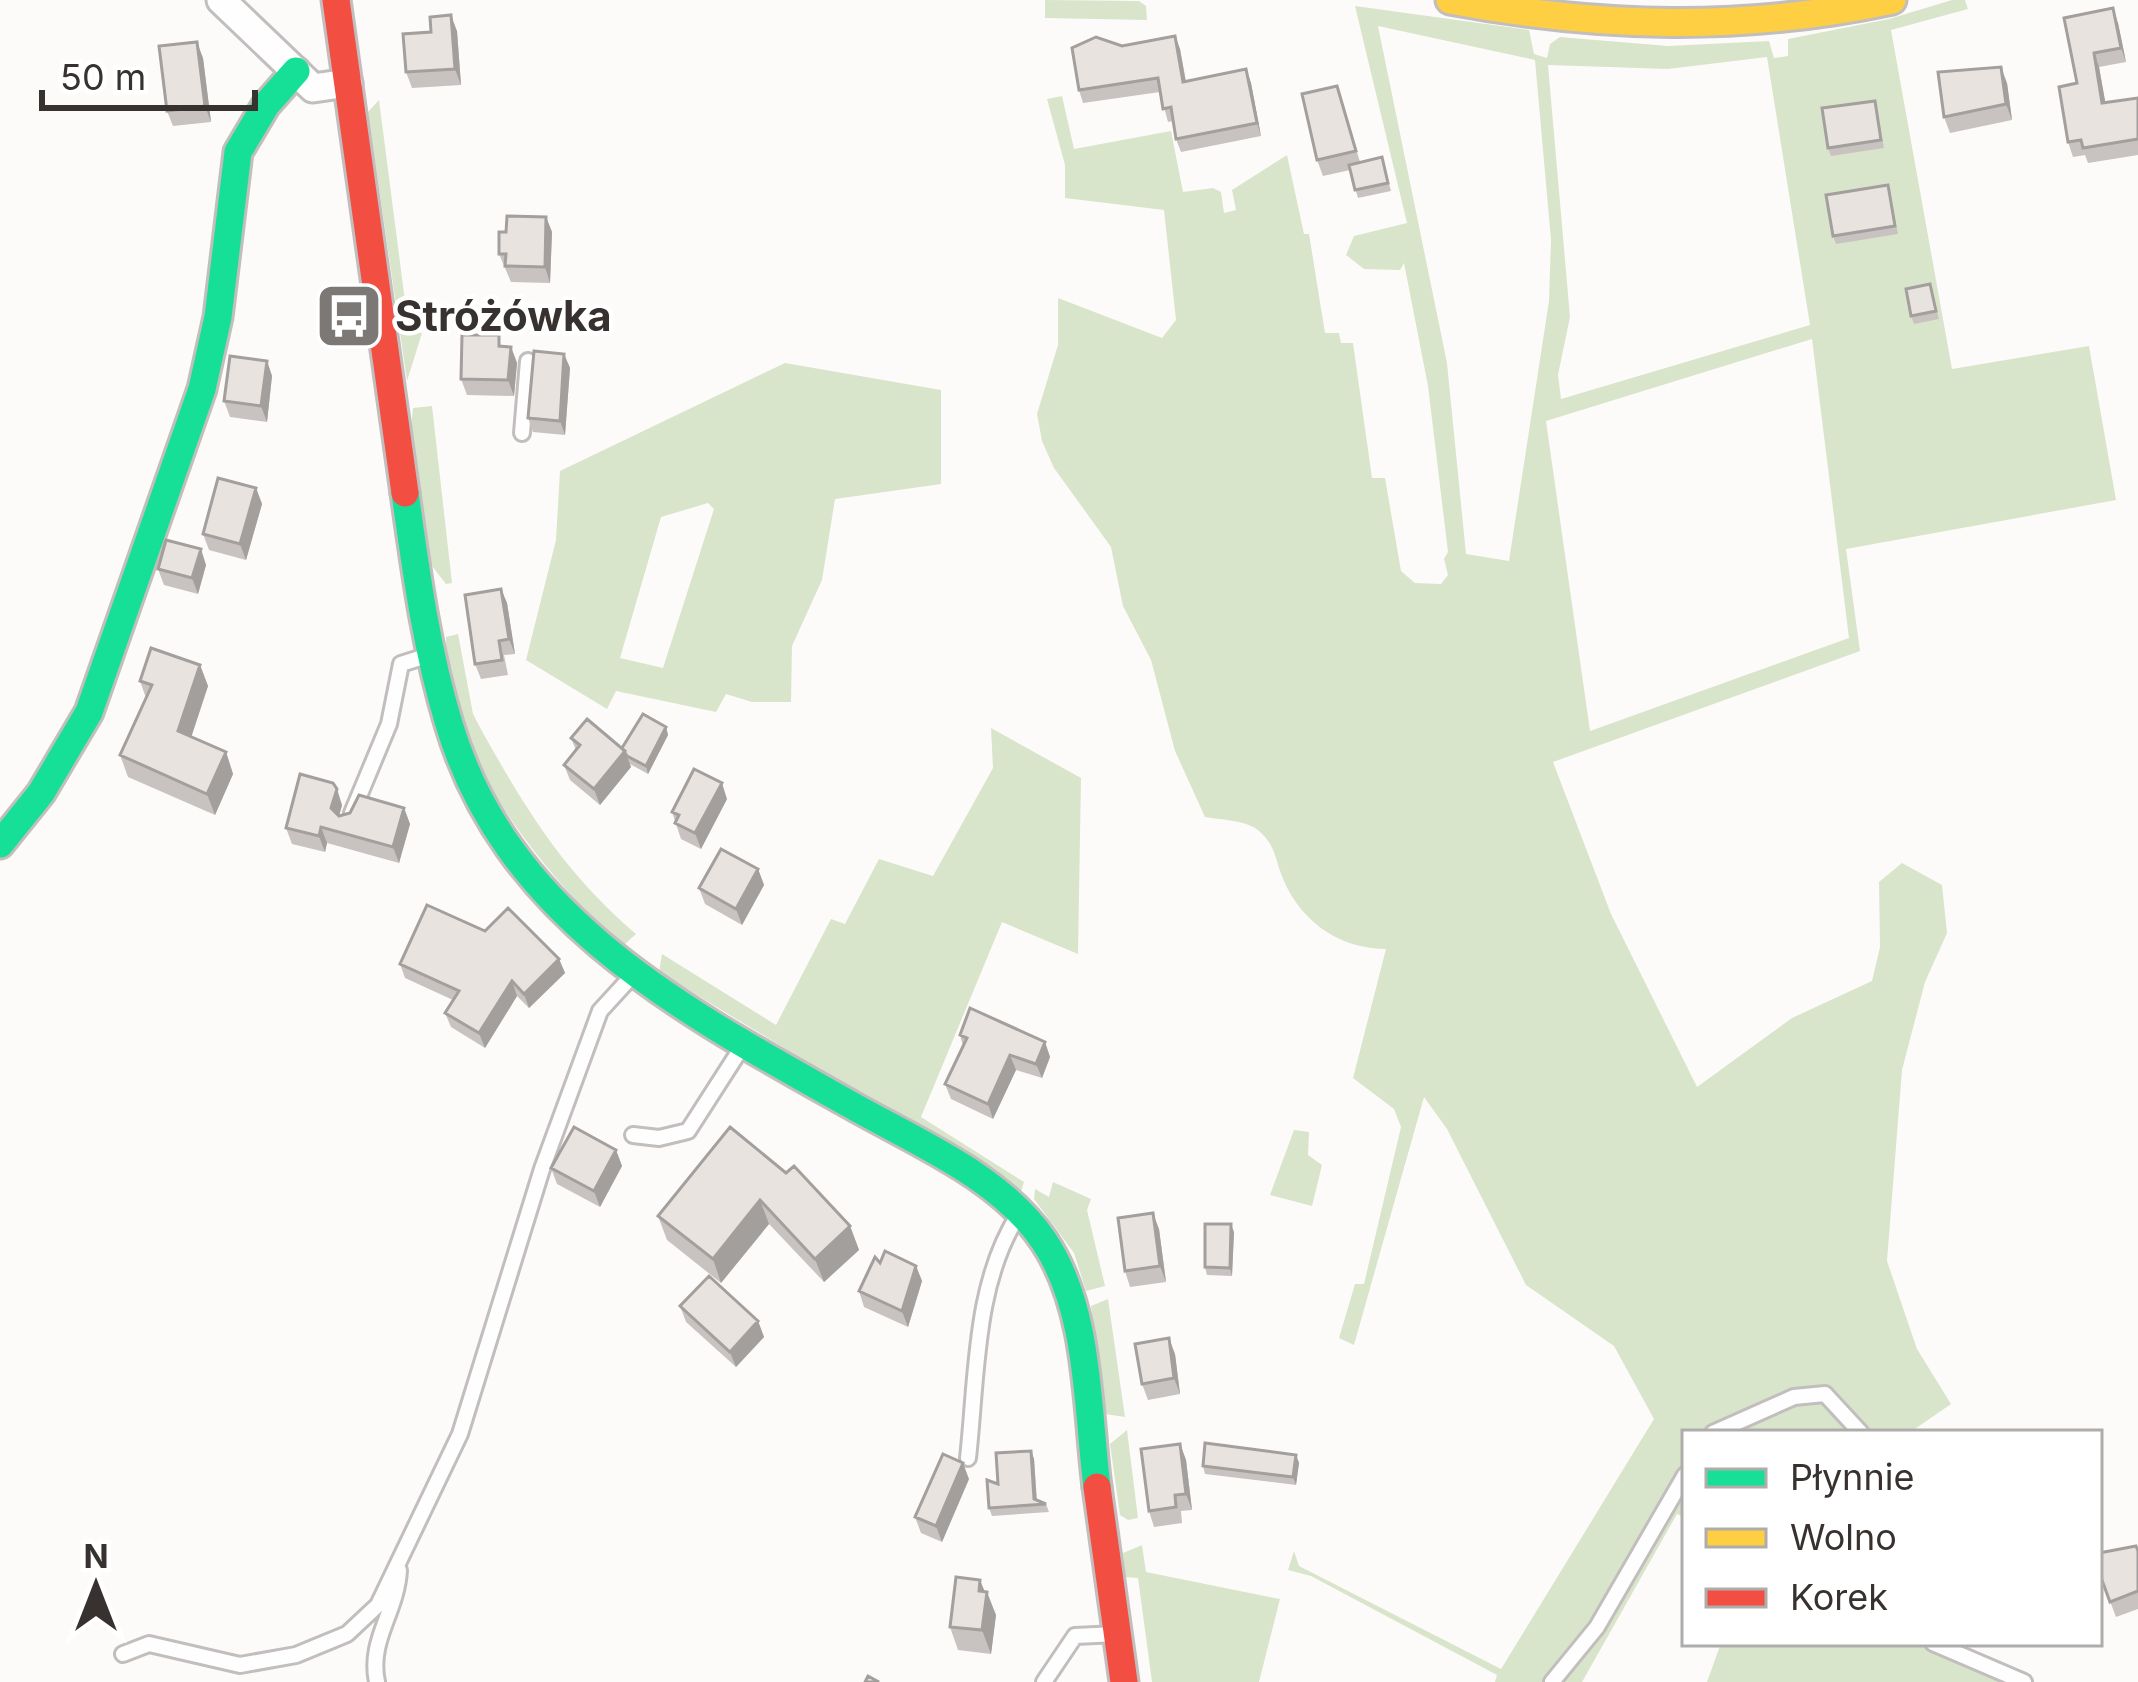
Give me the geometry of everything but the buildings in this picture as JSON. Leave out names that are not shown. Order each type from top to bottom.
[{"type":"main road","points":[[336,0],[429,656],[459,765],[492,830],[553,909],[632,976],[1022,1210],[1048,1241],[1072,1300],[1124,1682]]},
{"type":"main road","points":[[1450,0],[1539,16],[1654,26],[1777,20],[1892,0]]},
{"type":"main road","points":[[0,844],[41,793],[89,712],[202,389],[218,317],[238,152],[266,105],[296,71]]},
{"type":"street","points":[[221,0],[313,88],[348,83]]},
{"type":"lane","points":[[522,433],[529,361]]},
{"type":"lane","points":[[348,821],[389,724],[401,664],[429,656]]},
{"type":"lane","points":[[123,1654],[149,1644],[240,1664],[296,1655],[347,1634],[378,1605],[460,1435],[542,1169],[600,1011],[632,976]]},
{"type":"lane","points":[[633,1135],[659,1138],[688,1131],[745,1043]]},
{"type":"lane","points":[[968,1458],[982,1327],[997,1252],[1022,1210]]},
{"type":"lane","points":[[1719,1430],[1793,1397],[1825,1394],[1858,1430]]},
{"type":"lane","points":[[1552,1682],[1598,1628],[1682,1480]]},
{"type":"lane","points":[[377,1682],[372,1648],[398,1593],[400,1559]]},
{"type":"lane","points":[[1044,1682],[1076,1636],[1117,1634]]},
{"type":"lane","points":[[1940,1646],[2024,1682]]},
{"type":"green space","points":[[1045,0],[1139,1],[1146,6],[1147,20],[1045,18]]},
{"type":"green space","points":[[1965,0],[1968,9],[1891,30],[1952,369],[2089,346],[2116,500],[1846,549],[1860,651],[1553,762],[1611,914],[1697,1087],[1792,1018],[1872,981],[1880,947],[1879,882],[1902,863],[1942,885],[1947,933],[1925,982],[1902,1070],[1887,1261],[1917,1349],[1951,1404],[1913,1430],[1682,1430],[1682,1516],[1677,1514],[1582,1682],[1495,1682],[1497,1675],[1311,1576],[1288,1570],[1294,1551],[1299,1566],[1501,1669],[1654,1419],[1614,1346],[1526,1285],[1447,1129],[1424,1097],[1354,1345],[1339,1338],[1355,1284],[1364,1284],[1401,1127],[1394,1109],[1353,1078],[1386,949],[1351,943],[1321,928],[1296,903],[1264,836],[1248,825],[1205,817],[1175,751],[1151,660],[1123,606],[1111,547],[1054,468],[1042,441],[1037,414],[1058,345],[1058,298],[1162,338],[1176,320],[1164,210],[1065,198],[1065,165],[1047,99],[1062,96],[1074,149],[1171,131],[1183,192],[1213,188],[1221,192],[1224,213],[1236,210],[1232,190],[1287,155],[1304,234],[1309,234],[1325,333],[1339,333],[1341,343],[1353,343],[1372,478],[1385,478],[1401,571],[1415,583],[1441,584],[1448,575],[1444,559],[1448,552],[1428,386],[1404,263],[1400,270],[1364,269],[1346,255],[1354,236],[1407,223],[1355,6],[1529,30],[1534,54],[1547,58],[1550,44],[1560,37],[1668,46],[1769,41],[1774,58],[1788,56],[1788,39]],"holes":[[[1378,26],[1535,60],[1551,240],[1549,301],[1509,561],[1466,554],[1447,363]],[[1767,57],[1810,325],[1561,399],[1558,375],[1570,317],[1548,65],[1668,69]],[[1812,339],[1849,638],[1590,731],[1546,421]]]},
{"type":"green space","points":[[379,100],[409,332],[422,333],[407,381],[368,112]]},
{"type":"green space","points":[[785,363],[941,390],[941,484],[835,499],[822,580],[792,646],[791,702],[752,702],[726,694],[716,712],[616,691],[607,709],[526,660],[556,540],[560,471]],"holes":[[[708,503],[714,509],[663,668],[620,658],[661,517]]]},
{"type":"green space","points":[[432,406],[452,583],[446,584],[428,561],[411,426],[413,408]]},
{"type":"green space","points":[[458,634],[473,714],[483,733],[550,841],[589,889],[636,934],[624,945],[611,938],[553,875],[499,802],[477,762],[449,680],[446,637]]},
{"type":"green space","points":[[991,728],[1081,778],[1078,954],[1002,922],[921,1117],[1024,1182],[1021,1192],[659,972],[662,954],[776,1025],[831,919],[845,924],[879,859],[933,876],[993,768]]},
{"type":"green space","points":[[1294,1130],[1309,1132],[1308,1155],[1322,1165],[1312,1206],[1270,1195]]},
{"type":"green space","points":[[1053,1182],[1091,1199],[1087,1210],[1105,1286],[1086,1291],[1074,1253],[1034,1199],[1035,1189],[1049,1197]]},
{"type":"green space","points":[[1108,1299],[1125,1417],[1105,1414],[1102,1401],[1091,1306]]},
{"type":"green space","points":[[1127,1430],[1138,1518],[1128,1520],[1120,1515],[1110,1444]]},
{"type":"green space","points":[[1142,1545],[1146,1572],[1280,1599],[1259,1682],[1152,1682],[1138,1578],[1125,1577],[1123,1553]]},
{"type":"green space","points":[[1720,1646],[1923,1646],[2004,1682],[1707,1682]]},
{"type":"traffic: fast","points":[[0,844],[41,793],[89,712],[202,389],[218,317],[238,152],[266,105],[296,71]]},
{"type":"traffic: fast","points":[[405,493],[428,638],[449,724],[476,793],[513,853],[559,906],[611,954],[668,996],[728,1035],[957,1163],[1026,1218],[1044,1241],[1070,1297],[1084,1360],[1097,1487]]},
{"type":"traffic: slow","points":[[1450,0],[1561,16],[1671,22],[1781,17],[1892,0]]},
{"type":"traffic: jam","points":[[336,0],[405,493]]},
{"type":"traffic: jam","points":[[1097,1487],[1124,1682]]},
{"type":"place","name":"Stróżówka","points":[[349,316]]}]
